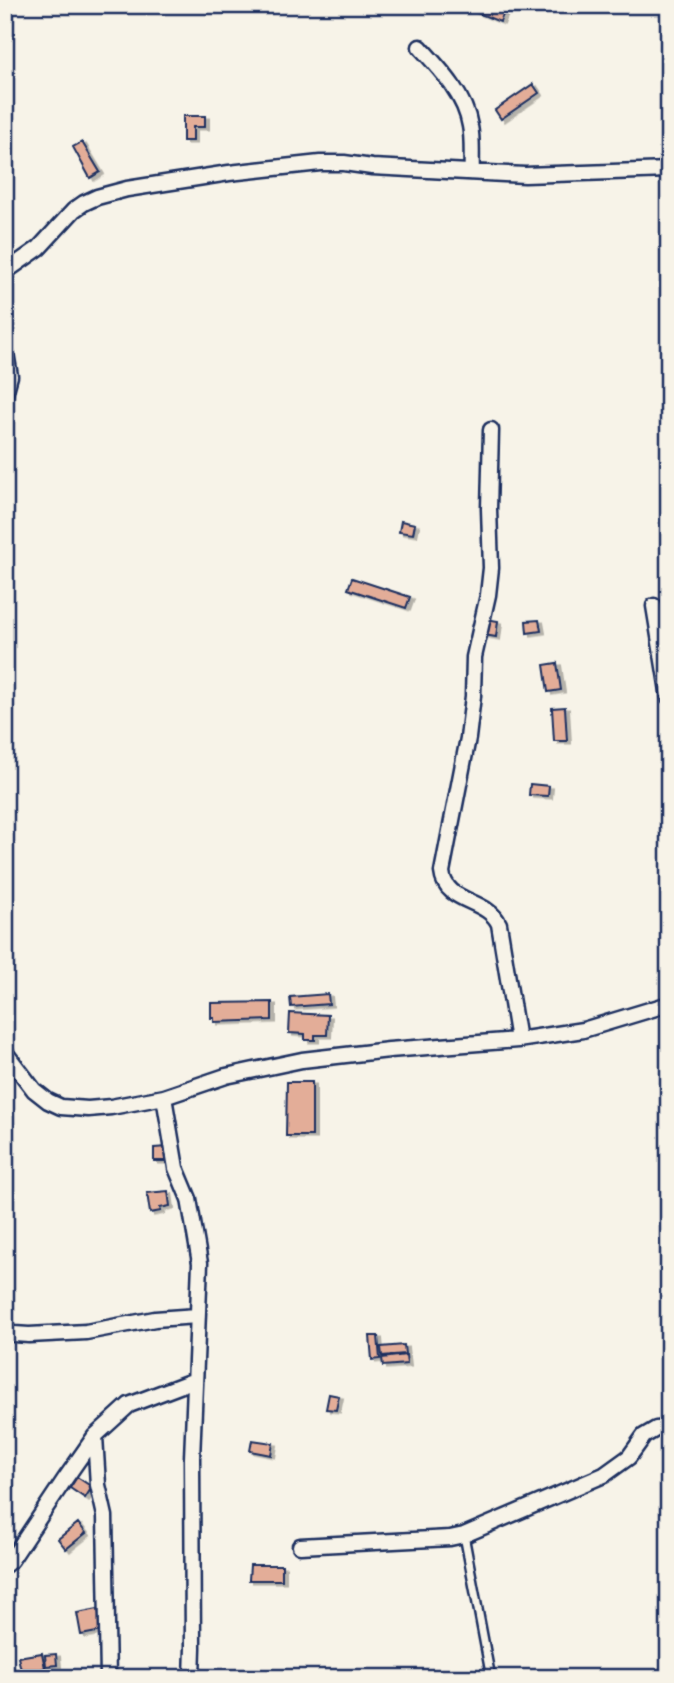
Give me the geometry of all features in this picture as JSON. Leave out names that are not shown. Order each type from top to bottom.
[{"type":"street","points":[[420,47],[440,68],[463,103],[471,127],[472,171]]},
{"type":"street","points":[[5,272],[38,248],[74,210],[97,197],[127,189],[229,173],[320,163],[525,175],[669,170]]},
{"type":"street","points":[[5,347],[10,376],[5,394]]},
{"type":"street","points":[[491,430],[491,568],[488,595],[474,657],[468,738],[442,872],[444,884],[450,890],[482,909],[491,911],[496,918],[519,1040]]},
{"type":"street","points":[[654,606],[669,697]]},
{"type":"street","points":[[5,1052],[34,1090],[48,1101],[61,1107],[88,1109],[164,1097],[226,1076],[302,1060],[519,1040],[583,1030],[669,1004]]},
{"type":"street","points":[[164,1097],[176,1168],[189,1199],[200,1263],[192,1458],[192,1678]]},
{"type":"street","points":[[5,1332],[29,1335],[86,1332],[155,1318],[197,1316]]},
{"type":"street","points":[[5,1565],[95,1436],[129,1405],[195,1380]]},
{"type":"street","points":[[300,1546],[464,1535],[604,1475],[629,1457],[644,1436],[656,1429],[669,1428]]},
{"type":"street","points":[[95,1436],[98,1485],[105,1517],[108,1678]]},
{"type":"lane","points":[[464,1535],[491,1678]]},
{"type":"building","points":[[475,5],[507,5],[500,22],[473,11]]},
{"type":"building","points":[[533,84],[539,93],[501,119],[495,110]]},
{"type":"building","points":[[183,116],[205,116],[205,127],[193,127],[193,141],[183,141]]},
{"type":"building","points":[[82,142],[100,172],[90,178],[73,147]]},
{"type":"building","points":[[401,521],[415,524],[413,534],[399,532]]},
{"type":"building","points":[[352,578],[410,597],[406,608],[348,589]]},
{"type":"building","points":[[486,619],[498,621],[496,637],[484,635]]},
{"type":"building","points":[[539,620],[541,631],[527,633],[526,621]]},
{"type":"building","points":[[557,663],[561,690],[548,692],[544,665]]},
{"type":"building","points":[[565,707],[567,741],[554,741],[552,708]]},
{"type":"building","points":[[530,784],[549,786],[548,796],[529,795]]},
{"type":"building","points":[[328,994],[329,1004],[291,1007],[290,997]]},
{"type":"building","points":[[272,1002],[272,1020],[214,1022],[214,1018],[211,1018],[211,1003]]},
{"type":"building","points":[[290,1013],[328,1015],[327,1035],[315,1035],[315,1040],[305,1040],[305,1034],[289,1033]]},
{"type":"building","points":[[287,1082],[312,1082],[312,1136],[286,1136]]},
{"type":"building","points":[[167,1147],[167,1161],[154,1161],[154,1148]]},
{"type":"building","points":[[168,1191],[170,1206],[150,1213],[147,1193]]},
{"type":"building","points":[[370,1336],[378,1336],[380,1359],[372,1360]]},
{"type":"building","points":[[404,1345],[405,1354],[382,1356],[381,1347]]},
{"type":"building","points":[[406,1355],[407,1364],[383,1366],[382,1358]]},
{"type":"building","points":[[329,1394],[339,1396],[336,1410],[326,1409]]},
{"type":"building","points":[[252,1440],[273,1443],[271,1455],[250,1451]]},
{"type":"building","points":[[77,1477],[92,1487],[85,1498],[70,1488]]},
{"type":"building","points":[[78,1523],[86,1533],[66,1549],[58,1539]]},
{"type":"building","points":[[250,1565],[282,1565],[282,1580],[249,1580]]},
{"type":"building","points":[[98,1609],[102,1631],[81,1635],[77,1613]]},
{"type":"building","points":[[42,1653],[45,1668],[37,1670],[38,1678],[24,1678],[18,1657]]},
{"type":"building","points":[[56,1654],[57,1665],[46,1666],[45,1655]]}]
